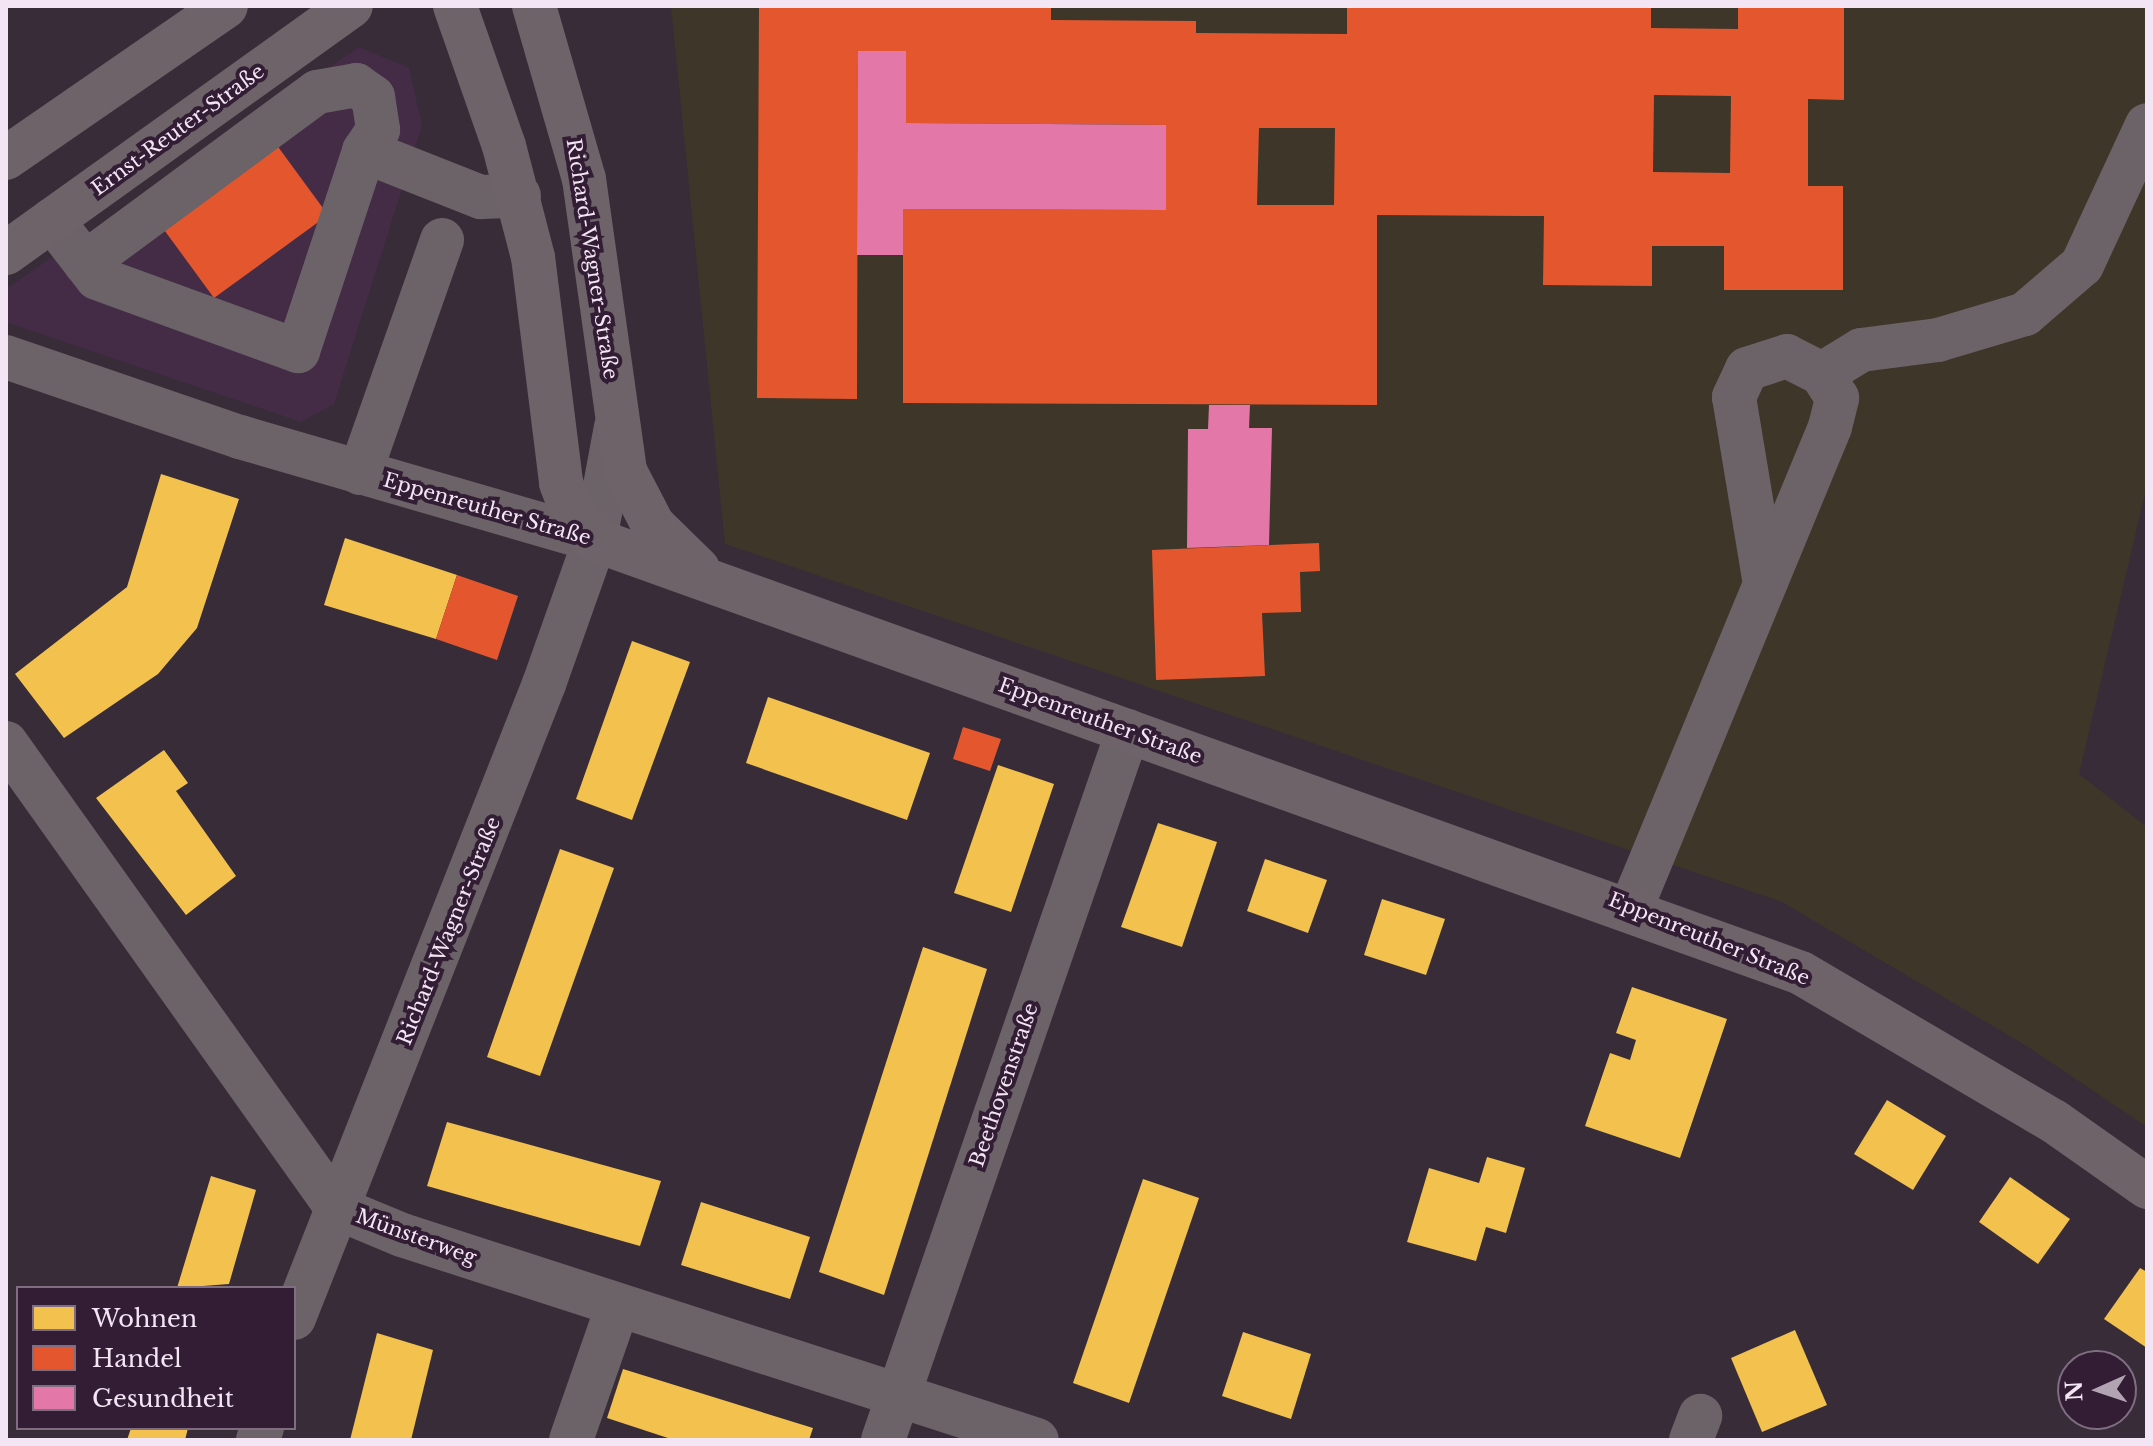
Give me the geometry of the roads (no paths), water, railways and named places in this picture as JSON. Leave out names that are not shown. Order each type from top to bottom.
[{"type":"main road","name":"Ernst-Reuter-Straße","points":[[6,253],[351,6]]},
{"type":"main road","points":[[455,6],[519,196],[541,308],[561,483],[573,515],[595,540]]},
{"type":"main road","name":"Richard-Wagner-Straße","points":[[534,6],[584,179],[625,471],[653,525],[677,553],[728,587]]},
{"type":"main road","points":[[6,158],[210,14]]},
{"type":"main road","name":"Eppenreuther Straße","points":[[595,540],[1128,731],[1632,906],[1801,973],[2055,1122],[2146,1185]]},
{"type":"street","points":[[52,220],[85,263],[97,278],[298,351],[364,151],[378,130],[373,97],[356,85],[317,92],[85,263]]},
{"type":"street","points":[[1822,374],[1861,350],[1938,340],[2025,314],[2082,265],[2147,125]]},
{"type":"street","points":[[364,151],[481,197],[519,196]]},
{"type":"street","points":[[360,473],[442,240]]},
{"type":"street","name":"Eppenreuther Straße","points":[[6,357],[360,473],[595,540]]},
{"type":"street","points":[[1632,906],[1764,578],[1830,427],[1837,398],[1822,374],[1804,360],[1770,358],[1747,369],[1734,397],[1764,578]]},
{"type":"street","name":"Richard-Wagner-Straße","points":[[296,1313],[486,840],[595,540],[617,422]]},
{"type":"street","name":"Beethovenstraße","points":[[883,1440],[896,1394],[1128,731]]},
{"type":"street","name":"Münsterweg","points":[[6,743],[337,1208],[618,1305],[1037,1440]]},
{"type":"street","points":[[571,1440],[618,1305]]}]
